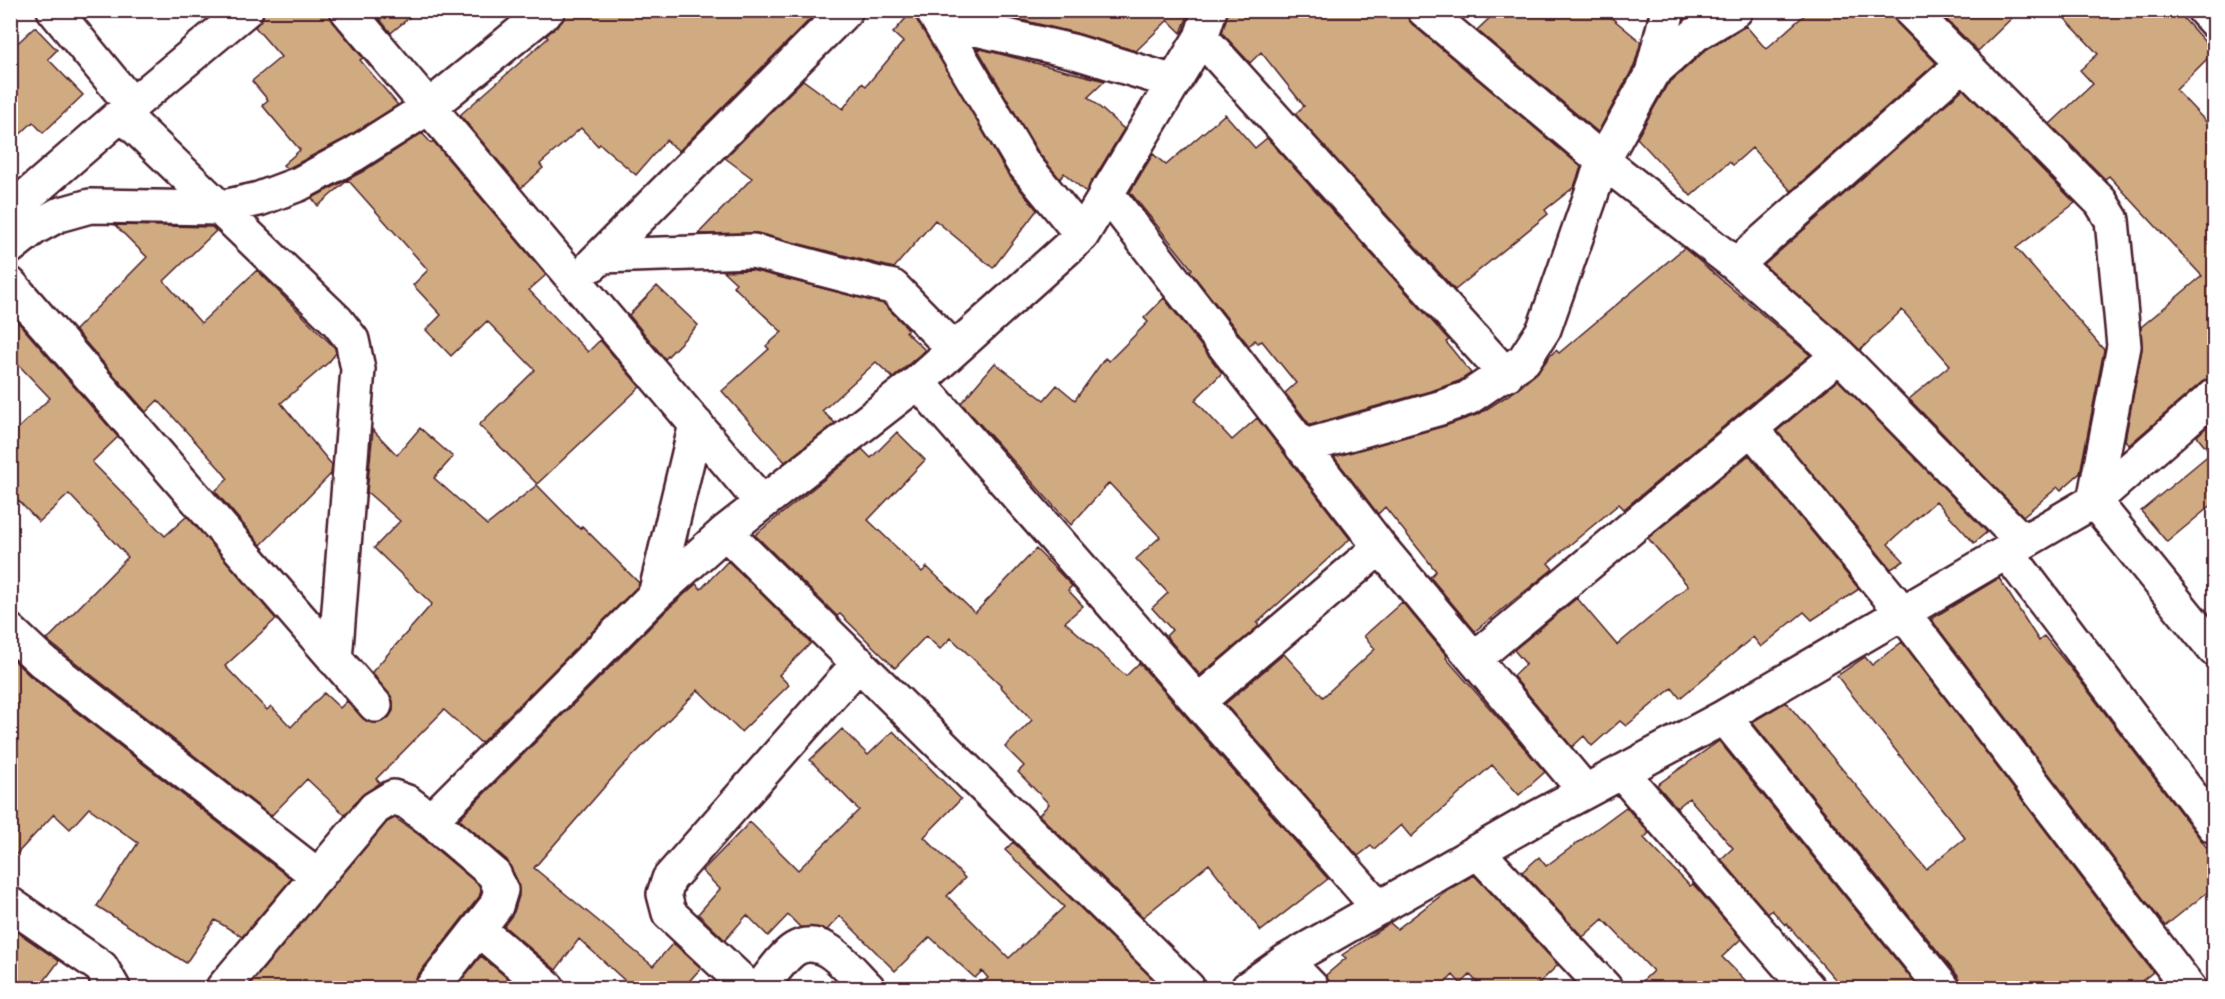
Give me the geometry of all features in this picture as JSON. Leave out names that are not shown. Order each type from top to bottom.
[{"type":"street","points":[[54,10],[127,110],[219,208],[337,321],[352,340],[358,369],[335,660]]},
{"type":"street","points":[[10,212],[246,10]]},
{"type":"street","points":[[347,10],[577,280],[762,503]]},
{"type":"street","points":[[10,247],[42,224],[90,206],[219,208],[259,199],[299,184],[353,155],[429,106],[549,10]]},
{"type":"street","points":[[577,280],[846,10]]},
{"type":"street","points":[[1424,10],[1603,161],[1736,265],[1839,355],[2015,547],[2214,826]]},
{"type":"street","points":[[1302,447],[1468,398],[1506,375],[1524,360],[1544,329],[1603,161],[1652,73],[1668,10]]},
{"type":"street","points":[[1652,73],[1696,34],[1736,10]]},
{"type":"street","points":[[1910,10],[2101,202],[2112,220],[2124,346],[2094,501],[2214,649]]},
{"type":"street","points":[[2204,10],[2214,21]]},
{"type":"street","points":[[937,16],[1072,51],[1174,82]]},
{"type":"street","points":[[937,16],[1023,163],[1082,235]]},
{"type":"street","points":[[431,820],[655,595],[725,532],[918,382],[1082,235],[1174,82],[1205,24],[1506,375]]},
{"type":"street","points":[[1736,265],[1963,64]]},
{"type":"street","points":[[1106,192],[1380,547],[1586,791]]},
{"type":"street","points":[[601,256],[753,251],[893,287],[954,349]]},
{"type":"street","points":[[10,284],[375,705]]},
{"type":"street","points":[[1474,659],[1839,355]]},
{"type":"street","points":[[918,382],[1379,908]]},
{"type":"street","points":[[1248,988],[1286,961],[1477,851],[1724,717],[2094,501],[2214,396]]},
{"type":"street","points":[[655,595],[696,424]]},
{"type":"street","points":[[1751,428],[1903,614],[2189,988]]},
{"type":"street","points":[[725,532],[1188,988]]},
{"type":"street","points":[[1198,702],[1380,547]]},
{"type":"street","points":[[10,631],[42,661],[318,876]]},
{"type":"street","points":[[749,988],[669,913],[664,894],[669,879],[859,663]]},
{"type":"street","points":[[1724,717],[1943,988]]},
{"type":"street","points":[[1621,772],[1808,988]]},
{"type":"street","points":[[223,988],[375,808],[393,798],[407,802],[431,820],[494,874],[501,890],[496,906],[432,988]]},
{"type":"street","points":[[1477,851],[1605,988]]},
{"type":"street","points":[[10,904],[101,967],[113,988]]},
{"type":"street","points":[[478,929],[548,988]]},
{"type":"street","points":[[760,988],[794,949],[809,944],[825,947],[868,988]]},
{"type":"street","points":[[1286,961],[1312,988]]},
{"type":"building","points":[[264,10],[329,10],[333,22],[363,58],[360,60],[398,105],[344,139],[287,169],[283,165],[300,150],[262,105],[268,100],[252,81],[281,57],[255,27],[263,17]]},
{"type":"building","points":[[372,10],[418,10],[391,33]]},
{"type":"building","points":[[566,10],[819,10],[679,151],[666,140],[636,175],[600,144],[598,146],[581,128],[540,164],[543,168],[521,188],[460,115],[548,38],[546,36],[565,17]]},
{"type":"building","points":[[913,10],[1007,173],[1037,210],[993,268],[935,220],[894,268],[757,233],[698,234],[752,178],[725,158],[803,80],[843,109],[862,83],[866,86],[903,42],[893,33]]},
{"type":"building","points":[[979,10],[1190,10],[1181,33],[1168,20],[1136,51],[1076,33]]},
{"type":"building","points":[[1228,10],[1406,10],[1412,24],[1581,167],[1574,187],[1545,210],[1548,214],[1455,290],[1295,114],[1304,106],[1261,52],[1250,63],[1222,33]]},
{"type":"building","points":[[1498,10],[1602,10],[1641,42],[1634,66],[1598,132],[1477,30]]},
{"type":"building","points":[[1810,10],[1892,10],[1897,23],[1936,63],[1791,191],[1752,148],[1733,165],[1729,162],[1691,196],[1637,138],[1667,85],[1707,49],[1746,26],[1766,49]]},
{"type":"building","points":[[1937,10],[2020,10],[1978,51]]},
{"type":"building","points":[[2057,10],[2176,10],[2214,52],[2176,90],[2214,130],[2214,378],[2202,382],[2129,445],[2125,440],[2142,349],[2141,327],[2202,276],[2109,176],[2105,179],[2050,124],[2093,84],[2080,70],[2098,54]]},
{"type":"building","points":[[35,27],[57,50],[48,59],[83,95],[43,133],[33,122],[10,144],[10,50]]},
{"type":"building","points":[[977,48],[1105,81],[1088,97],[1124,129],[1086,192],[1064,173],[1060,179],[1038,152]]},
{"type":"building","points":[[1963,89],[2075,203],[2016,248],[2104,350],[2080,473],[2061,490],[2058,487],[2023,516],[1909,399],[1950,365],[1902,310],[1860,350],[1764,265]]},
{"type":"building","points":[[1225,114],[1255,148],[1267,138],[1449,340],[1446,342],[1471,373],[1459,381],[1434,390],[1310,425],[1285,393],[1296,383],[1262,341],[1258,343],[1255,340],[1249,346],[1190,271],[1192,269],[1130,192],[1153,154],[1166,165]]},
{"type":"building","points":[[422,133],[431,143],[433,141],[546,275],[529,290],[588,352],[600,340],[640,387],[537,484],[479,425],[535,370],[487,321],[451,356],[426,330],[441,315],[413,285],[428,270],[348,180],[318,206],[312,198],[362,172]]},
{"type":"building","points":[[115,225],[212,227],[216,231],[164,281],[201,323],[257,270],[335,348],[336,353],[329,362],[281,403],[332,465],[331,474],[261,545],[215,491],[228,479],[221,470],[158,400],[146,412],[75,330],[147,257]]},
{"type":"building","points":[[1684,248],[1810,355],[1624,509],[1619,504],[1548,563],[1553,569],[1475,631],[1430,577],[1436,571],[1385,507],[1378,514],[1334,457],[1445,426],[1479,414],[1518,389],[1539,371],[1556,350],[1559,353]]},
{"type":"building","points":[[751,270],[884,304],[908,329],[906,332],[925,350],[893,378],[876,362],[822,411],[835,423],[785,462],[722,391],[769,349],[766,346],[782,332],[733,286],[736,283],[723,271]]},
{"type":"building","points":[[657,286],[698,325],[665,359],[629,315]]},
{"type":"building","points":[[1164,298],[1222,373],[1195,400],[1232,440],[1257,418],[1350,539],[1257,623],[1259,626],[1200,675],[1166,636],[1172,630],[1152,608],[1168,593],[1136,559],[1160,537],[1109,483],[1071,525],[961,403],[995,363],[1044,400],[1057,385],[1075,400],[1105,358],[1109,361],[1148,322],[1144,318]]},
{"type":"building","points":[[10,313],[118,437],[92,462],[165,536],[187,516],[276,619],[225,666],[267,710],[271,706],[291,727],[324,693],[340,708],[347,701],[368,722],[378,723],[388,719],[393,711],[393,701],[372,672],[432,604],[374,548],[400,521],[367,492],[373,430],[397,455],[420,428],[453,457],[434,478],[487,525],[537,485],[580,529],[582,526],[639,583],[638,586],[481,743],[444,710],[376,779],[380,783],[361,796],[345,815],[307,779],[271,816],[47,640],[128,557],[69,494],[39,522],[10,492],[10,436],[50,398],[10,356]]},
{"type":"building","points":[[1838,380],[1987,532],[1974,543],[1936,501],[1888,544],[1904,561],[1891,569],[1777,431]]},
{"type":"building","points":[[2214,420],[2214,503],[2167,542],[2141,511],[2211,453],[2197,436]]},
{"type":"building","points":[[897,432],[925,460],[868,520],[922,572],[927,567],[975,613],[1036,549],[1072,586],[1068,590],[1083,606],[1065,622],[1126,676],[1139,663],[1328,879],[1261,931],[1209,864],[1143,917],[1039,815],[1049,804],[1018,772],[1024,766],[1005,747],[1032,720],[1001,685],[951,638],[940,649],[926,636],[895,668],[840,614],[837,616],[755,535],[862,449],[871,458]]},
{"type":"building","points":[[1749,455],[1859,589],[1812,620],[1804,612],[1761,647],[1753,637],[1680,698],[1672,688],[1626,726],[1620,721],[1592,746],[1584,736],[1572,747],[1513,676],[1526,664],[1514,650],[1577,598],[1617,645],[1688,586],[1648,538]]},
{"type":"building","points":[[728,561],[811,643],[779,675],[789,685],[741,732],[698,690],[620,769],[534,868],[653,966],[673,943],[701,968],[683,988],[633,988],[579,939],[556,970],[504,926],[514,912],[519,896],[518,882],[507,860],[459,819],[668,609],[696,584],[701,589]]},
{"type":"building","points":[[1999,578],[2039,641],[2044,636],[2076,675],[2214,857],[2214,887],[2165,926],[1931,619]]},
{"type":"building","points":[[1402,602],[1447,656],[1446,658],[1545,772],[1519,795],[1492,765],[1411,837],[1401,825],[1374,849],[1371,846],[1358,856],[1225,704],[1284,654],[1323,697],[1375,649],[1364,636]]},
{"type":"building","points":[[1902,642],[2153,972],[2133,988],[1961,988],[1958,976],[1752,722],[1786,702],[1926,869],[1965,838],[1837,676],[1865,657],[1872,665]]},
{"type":"building","points":[[10,657],[30,676],[291,879],[242,937],[215,920],[186,963],[97,906],[138,843],[89,808],[70,829],[54,814],[10,861]]},
{"type":"building","points":[[842,729],[868,755],[893,731],[961,799],[924,837],[965,878],[947,896],[1009,958],[1064,907],[1005,850],[1013,842],[1162,988],[976,988],[988,978],[982,971],[975,978],[930,937],[895,971],[840,916],[827,930],[800,927],[788,915],[768,936],[747,915],[725,940],[698,914],[720,889],[702,871],[750,822],[798,870],[859,810],[810,760]]},
{"type":"building","points":[[1719,741],[1919,988],[1843,988],[1786,923],[1785,925],[1772,910],[1768,914],[1721,859],[1733,848],[1689,798],[1677,808],[1657,785]]},
{"type":"building","points":[[1626,807],[1649,833],[1644,838],[1690,886],[1693,884],[1741,939],[1722,957],[1753,988],[1635,988],[1653,971],[1603,919],[1583,937],[1522,872],[1539,857],[1546,866]]},
{"type":"building","points":[[395,818],[479,885],[481,891],[479,897],[417,976],[414,988],[247,988],[387,822]]},
{"type":"building","points":[[1474,875],[1558,965],[1534,988],[1483,988],[1470,975],[1461,984],[1453,975],[1440,988],[1330,988],[1326,975],[1346,958],[1342,955],[1390,923],[1397,929],[1451,888]]},
{"type":"building","points":[[10,927],[59,961],[39,988],[10,988]]},
{"type":"building","points":[[481,956],[519,988],[455,988]]}]
